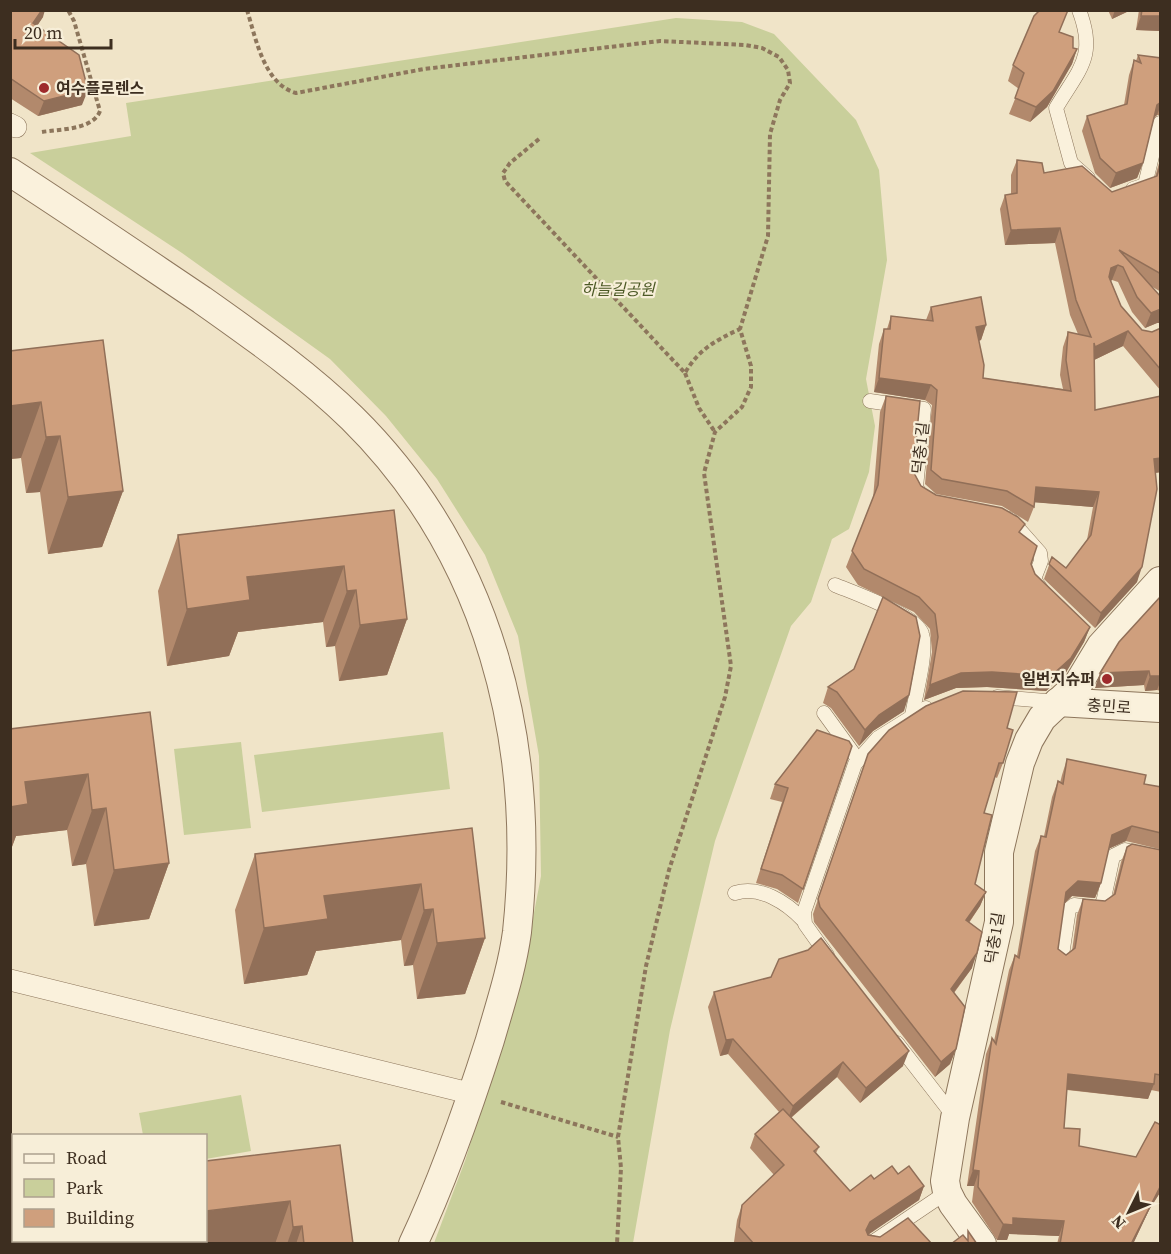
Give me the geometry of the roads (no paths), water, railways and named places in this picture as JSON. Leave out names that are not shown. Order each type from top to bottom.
[{"type":"street","points":[[10,172],[136,255],[306,374],[354,420],[393,463],[431,515],[461,569],[494,650],[516,744],[521,795],[522,844],[516,933],[501,1002],[473,1094],[413,1244]]},
{"type":"street","name":"덕충1길","points":[[947,1192],[945,1181],[955,1118],[998,929],[999,852],[1020,763],[1038,724],[1078,684],[1097,642],[1161,581]]},
{"type":"street","name":"충민로","points":[[1058,702],[1161,708]]},
{"type":"street","points":[[10,980],[473,1094]]},
{"type":"street","points":[[947,1192],[982,1244]]},
{"type":"lane","points":[[1079,10],[1088,32],[1089,47],[1056,108],[1071,163],[1101,191]]},
{"type":"lane","points":[[1118,195],[1145,185],[1161,123]]},
{"type":"lane","name":"덕충1길","points":[[870,401],[924,409],[916,487],[920,494],[934,503]]},
{"type":"lane","points":[[997,514],[1009,518],[1036,546],[1041,561],[1034,579],[1053,600]]},
{"type":"lane","points":[[835,585],[905,616],[920,628],[923,635],[922,652],[912,716]]},
{"type":"lane","points":[[986,696],[1058,702]]},
{"type":"lane","points":[[803,920],[808,897],[858,759],[878,738],[936,704]]},
{"type":"lane","points":[[824,713],[858,759]]},
{"type":"lane","points":[[1061,962],[1069,909],[1074,905],[1097,908],[1103,903],[1113,856],[1125,850],[1161,858]]},
{"type":"lane","points":[[735,892],[748,891],[780,900],[803,920],[834,963]]},
{"type":"lane","points":[[891,1036],[955,1118]]},
{"type":"lane","points":[[870,1244],[947,1192]]},
{"type":"place","name":"여수플로렌스","points":[[44,88]]},
{"type":"place","name":"일번지슈퍼","points":[[1107,679]]},
{"type":"park label","name":"하늘길공원","points":[[618,289]]}]
